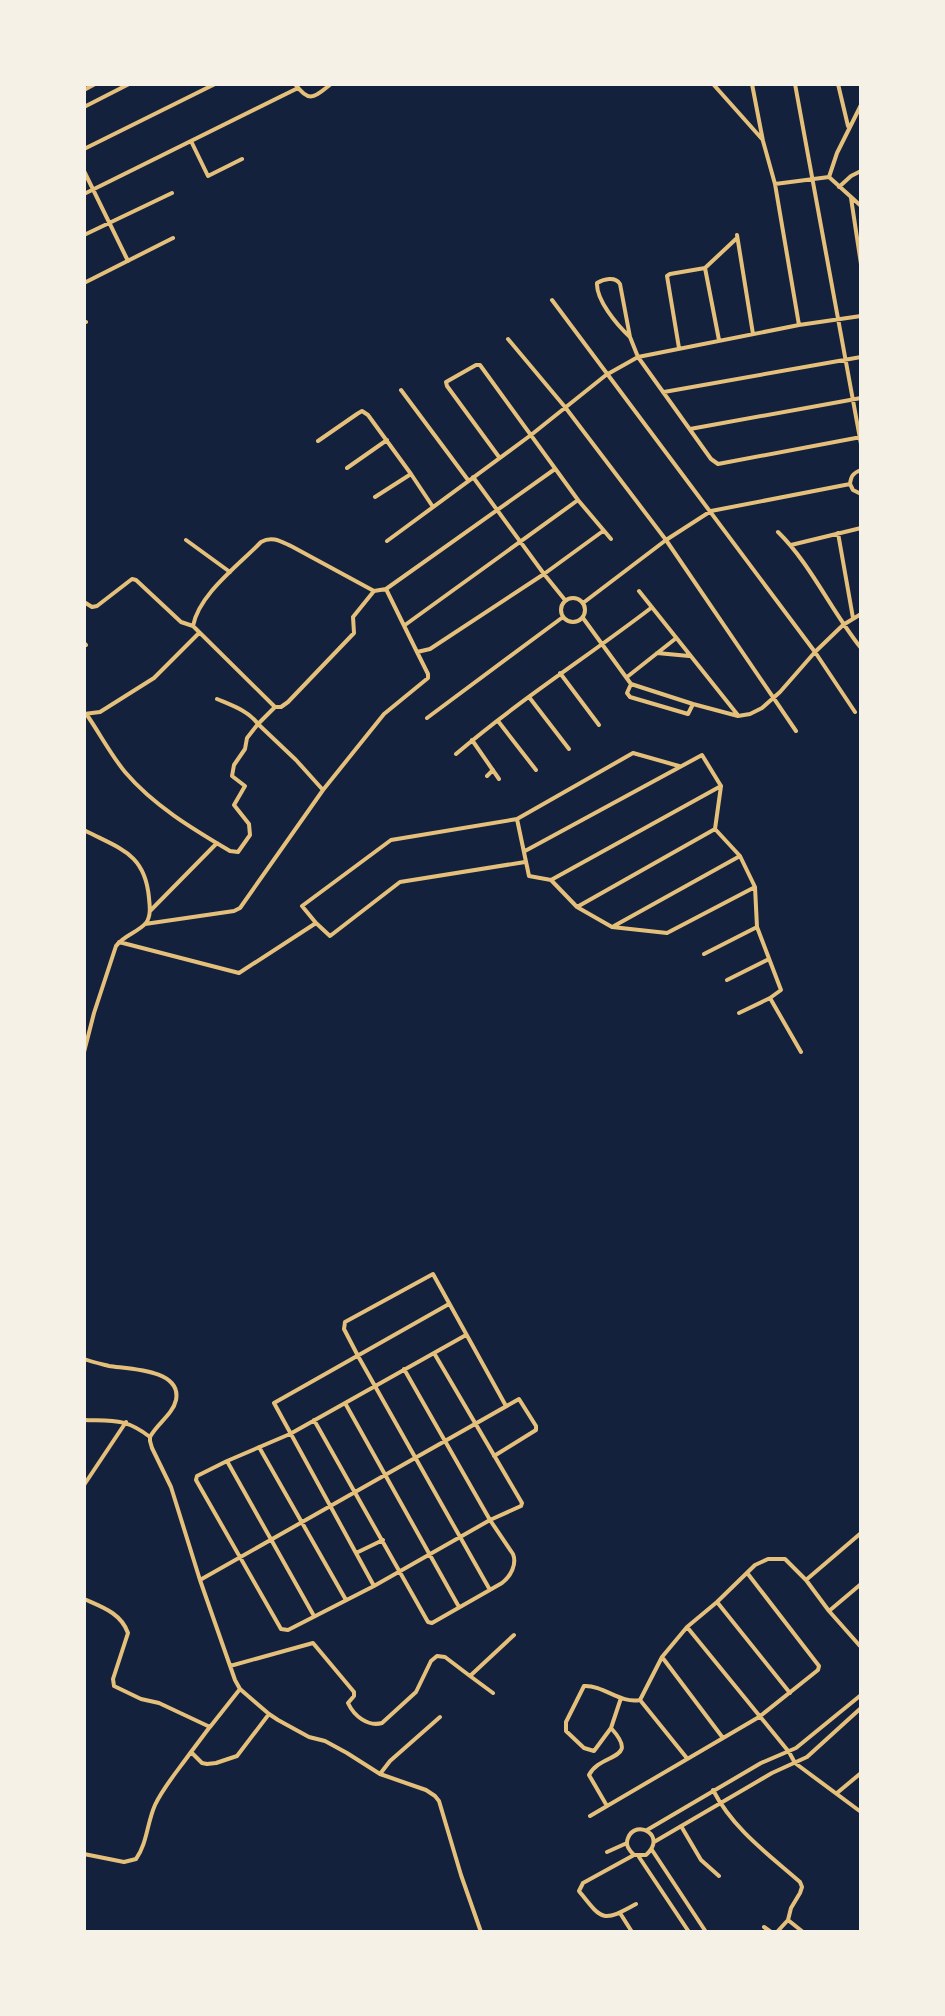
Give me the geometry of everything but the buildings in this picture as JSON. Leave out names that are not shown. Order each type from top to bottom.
[{"type":"street","points":[[84,90],[95,84]]},
{"type":"street","points":[[84,107],[129,84]]},
{"type":"street","points":[[84,149],[215,84]]},
{"type":"street","points":[[84,194],[296,86],[304,95],[314,97],[331,84]]},
{"type":"street","points":[[713,84],[763,141]]},
{"type":"street","points":[[752,84],[775,184],[799,325]]},
{"type":"street","points":[[795,84],[861,444]]},
{"type":"street","points":[[838,84],[848,129]]},
{"type":"street","points":[[829,177],[861,105]]},
{"type":"street","points":[[191,141],[208,176],[242,159]]},
{"type":"street","points":[[84,171],[128,261]]},
{"type":"street","points":[[839,187],[861,171]]},
{"type":"street","points":[[775,184],[829,177],[861,206]]},
{"type":"street","points":[[84,235],[172,193]]},
{"type":"street","points":[[851,198],[861,264]]},
{"type":"street","points":[[679,348],[667,276],[705,268],[737,237],[753,334]]},
{"type":"street","points":[[84,283],[173,238]]},
{"type":"street","points":[[705,268],[719,341]]},
{"type":"street","points":[[630,337],[611,317],[597,291],[599,281],[614,279],[620,284],[630,337],[638,357],[711,459],[718,464],[861,437]]},
{"type":"street","points":[[552,300],[815,652],[855,712]]},
{"type":"street","points":[[387,541],[531,435],[606,375],[638,357],[861,316]]},
{"type":"street","points":[[508,339],[565,407],[666,540],[796,731]]},
{"type":"street","points":[[664,392],[861,357]]},
{"type":"street","points":[[499,457],[446,382],[478,364],[578,500],[611,539]]},
{"type":"street","points":[[401,390],[498,510],[565,600]]},
{"type":"street","points":[[690,429],[861,398]]},
{"type":"street","points":[[318,441],[362,411],[387,440],[433,507]]},
{"type":"street","points":[[347,468],[387,440]]},
{"type":"street","points":[[193,626],[206,599],[230,572],[268,538],[291,546],[374,591],[386,589],[555,469]]},
{"type":"street","points":[[861,470],[854,472],[850,478],[853,490],[861,494]]},
{"type":"street","points":[[375,497],[411,474]]},
{"type":"street","points":[[583,603],[666,540],[711,511],[850,484]]},
{"type":"street","points":[[404,626],[578,500]]},
{"type":"street","points":[[791,545],[861,528]]},
{"type":"street","points":[[417,652],[430,649],[603,531]]},
{"type":"street","points":[[778,532],[791,545],[861,648]]},
{"type":"street","points":[[838,533],[853,618]]},
{"type":"street","points":[[186,540],[230,572]]},
{"type":"street","points":[[84,602],[92,607],[97,606],[132,579],[136,580],[181,622],[193,626],[275,707],[281,707],[354,633],[353,617],[374,591]]},
{"type":"street","points":[[84,1052],[103,984],[119,942],[145,924],[240,908],[323,790],[384,714],[428,678],[386,589]]},
{"type":"street","points":[[639,591],[738,716]]},
{"type":"street","points":[[578,598],[586,609],[583,618],[574,622],[563,617],[560,611],[565,600],[578,598]]},
{"type":"street","points":[[456,754],[560,673],[602,646],[651,608]]},
{"type":"street","points":[[583,618],[631,684],[738,716],[750,714],[773,699],[815,652],[843,625],[861,614]]},
{"type":"street","points":[[427,718],[563,617]]},
{"type":"street","points":[[199,633],[154,678],[100,712],[86,715],[124,771],[139,786],[178,819],[230,851],[238,852],[250,835],[249,824],[234,805],[245,786],[232,776],[234,765],[245,749],[247,738],[275,707]]},
{"type":"street","points":[[627,677],[675,638]]},
{"type":"street","points":[[657,653],[689,656]]},
{"type":"street","points":[[560,673],[599,725]]},
{"type":"street","points":[[631,684],[627,693],[630,697],[688,714],[693,704]]},
{"type":"street","points":[[529,697],[569,749]]},
{"type":"street","points":[[217,699],[255,719],[323,790]]},
{"type":"street","points":[[498,721],[536,770]]},
{"type":"street","points":[[472,740],[499,779]]},
{"type":"street","points":[[526,862],[400,882],[330,936],[302,906],[391,840],[517,819],[633,753],[681,766]]},
{"type":"street","points":[[525,851],[702,755],[721,786],[715,829]]},
{"type":"street","points":[[487,776],[493,770]]},
{"type":"street","points":[[551,880],[721,786]]},
{"type":"street","points":[[517,819],[529,876],[551,880],[577,907],[612,927],[667,933],[755,887]]},
{"type":"street","points":[[715,829],[740,856],[755,887],[757,927],[781,990],[739,1013]]},
{"type":"street","points":[[577,907],[715,829]]},
{"type":"street","points":[[84,830],[136,859],[146,880],[150,911]]},
{"type":"street","points":[[145,924],[150,911],[217,843]]},
{"type":"street","points":[[612,927],[740,856]]},
{"type":"street","points":[[119,942],[239,973],[316,923]]},
{"type":"street","points":[[704,954],[757,927]]},
{"type":"street","points":[[727,980],[769,959]]},
{"type":"street","points":[[770,998],[801,1052]]},
{"type":"street","points":[[490,1590],[358,1356],[344,1329],[345,1322],[430,1274],[434,1275],[506,1406]]},
{"type":"street","points":[[374,1586],[274,1403],[449,1304]]},
{"type":"street","points":[[434,1353],[521,1506],[490,1520],[374,1586],[288,1630],[281,1629],[196,1478],[290,1434],[404,1369],[466,1335]]},
{"type":"street","points":[[84,1359],[151,1372],[175,1386],[174,1406],[150,1437]]},
{"type":"street","points":[[314,1420],[430,1623],[490,1590],[507,1579],[515,1559],[404,1369]]},
{"type":"street","points":[[200,1580],[506,1406],[517,1400],[522,1401],[536,1428],[494,1456]]},
{"type":"street","points":[[345,1403],[459,1607]]},
{"type":"street","points":[[84,1420],[126,1422],[150,1437],[152,1448],[171,1487],[200,1580],[240,1689],[269,1714],[309,1737],[325,1741],[380,1774],[426,1790],[439,1801],[481,1932]]},
{"type":"street","points":[[84,1485],[126,1422]]},
{"type":"street","points":[[259,1447],[346,1600]]},
{"type":"street","points":[[227,1461],[314,1616]]},
{"type":"street","points":[[806,1580],[861,1533]]},
{"type":"street","points":[[356,1553],[383,1540]]},
{"type":"street","points":[[640,1700],[662,1657],[687,1627],[755,1565],[768,1559],[785,1559],[806,1580],[860,1646],[861,1653]]},
{"type":"street","points":[[590,1816],[759,1717],[818,1670],[819,1666],[748,1574]]},
{"type":"street","points":[[829,1611],[861,1584]]},
{"type":"street","points":[[84,1599],[111,1611],[128,1633],[113,1679],[114,1686],[210,1727]]},
{"type":"street","points":[[717,1602],[790,1693]]},
{"type":"street","points":[[687,1627],[795,1763],[861,1812]]},
{"type":"street","points":[[470,1676],[514,1635]]},
{"type":"street","points":[[230,1666],[313,1643],[354,1692],[348,1703],[352,1711],[371,1725],[382,1723],[416,1692],[431,1661],[437,1656],[445,1657],[493,1693]]},
{"type":"street","points":[[662,1657],[723,1738]]},
{"type":"street","points":[[621,1698],[611,1728],[594,1751],[589,1751],[566,1731],[564,1727],[584,1686],[591,1685],[621,1698],[640,1700]]},
{"type":"street","points":[[84,1854],[124,1862],[136,1859],[157,1802],[240,1689]]},
{"type":"street","points":[[647,1830],[761,1763],[789,1752],[861,1695]]},
{"type":"street","points":[[640,1700],[687,1758]]},
{"type":"street","points":[[654,1842],[772,1773],[807,1757],[861,1708]]},
{"type":"street","points":[[191,1752],[207,1764],[237,1756],[269,1714]]},
{"type":"street","points":[[380,1774],[390,1761],[440,1717]]},
{"type":"street","points":[[607,1806],[589,1775],[594,1768],[620,1752],[623,1746],[622,1740],[611,1728]]},
{"type":"street","points":[[837,1793],[861,1773]]},
{"type":"street","points":[[713,1790],[719,1803],[745,1835],[800,1882],[802,1887],[788,1920],[777,1932]]},
{"type":"street","points":[[681,1826],[701,1860],[719,1876]]},
{"type":"street","points":[[636,1904],[610,1918],[596,1913],[579,1887],[636,1856],[646,1855],[652,1850],[652,1835],[640,1829],[628,1836],[629,1850],[636,1856],[690,1932],[702,1925]]},
{"type":"street","points":[[607,1852],[627,1843]]},
{"type":"street","points":[[652,1850],[706,1932]]},
{"type":"street","points":[[620,1913],[632,1932]]},
{"type":"street","points":[[788,1920],[803,1932]]},
{"type":"street","points":[[764,1927],[771,1932]]}]
